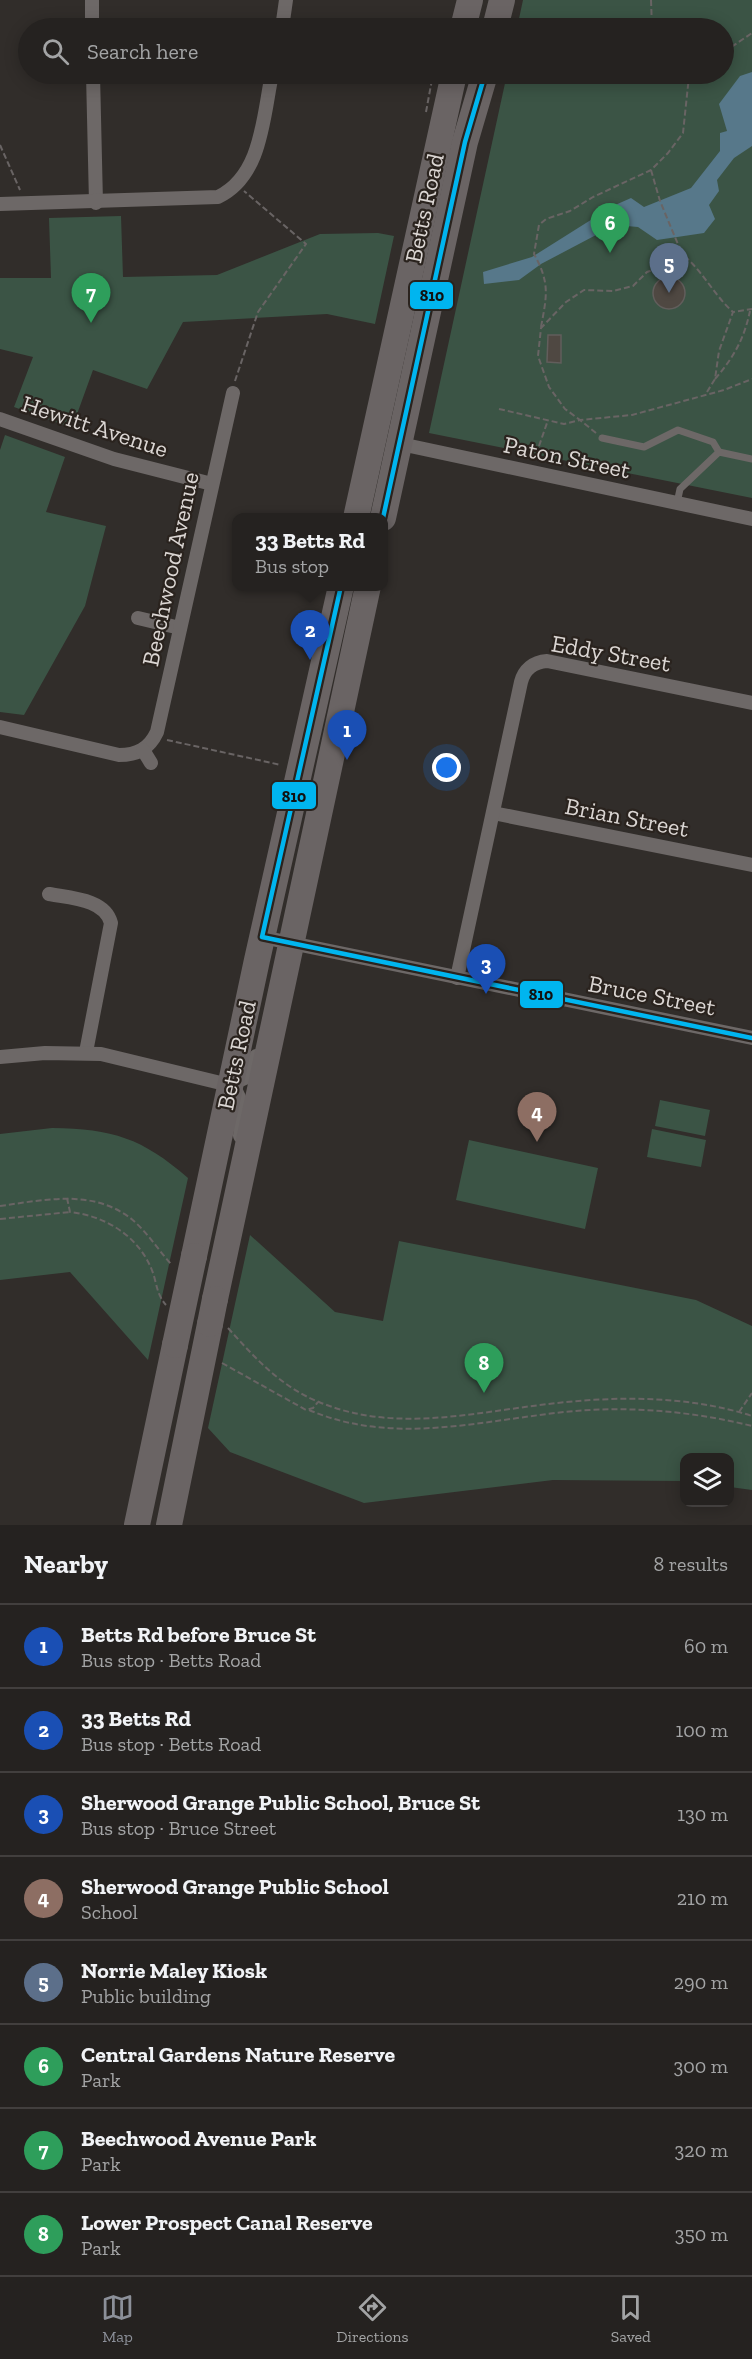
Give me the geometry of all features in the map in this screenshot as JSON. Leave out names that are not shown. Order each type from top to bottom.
[{"type":"highway","points":[[466,18],[470,0]]},
{"type":"highway","points":[[498,18],[502,0]]},
{"type":"highway","name":"Betts Road","points":[[357,513],[452,84]]},
{"type":"highway","name":"Betts Road","points":[[384,513],[465,142],[482,84]]},
{"type":"highway","name":"Betts Road","points":[[138,1525],[229,1085],[340,591]]},
{"type":"highway","name":"Betts Road","points":[[169,1525],[244,1159],[367,591]]},
{"type":"street","points":[[92,0],[93,18]]},
{"type":"street","points":[[283,18],[286,0]]},
{"type":"street","points":[[93,84],[96,203]]},
{"type":"street","points":[[0,204],[211,199],[231,191],[252,165],[270,84]]},
{"type":"street","name":"Beechwood Avenue","points":[[143,750],[155,737],[233,393]]},
{"type":"street","name":"Hewitt Avenue","points":[[0,419],[107,457],[212,484]]},
{"type":"street","name":"Paton Street","points":[[374,438],[752,519]]},
{"type":"street","points":[[138,618],[180,628]]},
{"type":"street","name":"Eddy Street","points":[[457,978],[523,676],[536,663],[551,662],[752,703]]},
{"type":"street","points":[[0,727],[119,755],[143,750],[151,763]]},
{"type":"street","name":"Brian Street","points":[[493,813],[752,865]]},
{"type":"street","points":[[50,894],[96,905],[112,912],[86,1052]]},
{"type":"street","name":"Bruce Street","points":[[262,937],[752,1038]]},
{"type":"street","points":[[229,1085],[249,1076],[260,1040],[273,1024]]},
{"type":"street","points":[[0,1058],[45,1053],[86,1052],[129,1059],[229,1085],[236,1089],[240,1097],[239,1142],[244,1159]]},
{"type":"lane","points":[[602,438],[644,447],[678,430],[712,442],[719,452],[752,459]]},
{"type":"lane","points":[[677,503],[680,489],[719,452]]},
{"type":"path","points":[[651,0],[652,18]]},
{"type":"path","points":[[734,45],[752,33]]},
{"type":"path","points":[[602,438],[566,409],[549,387],[538,356],[548,290],[541,267],[534,254],[539,225],[546,219],[570,211],[592,196],[651,170],[683,133],[688,84]]},
{"type":"path","points":[[0,145],[26,204]]},
{"type":"path","points":[[651,170],[660,201],[682,254],[698,267],[721,302],[733,312],[751,310],[745,335],[734,357],[715,379],[708,392]]},
{"type":"path","points":[[233,393],[258,312],[306,244],[237,185]]},
{"type":"path","points":[[541,328],[566,302],[584,290],[613,291],[633,286],[647,272],[664,266],[682,254]]},
{"type":"path","points":[[715,379],[719,351],[733,312]]},
{"type":"path","points":[[499,409],[564,424],[580,420],[632,415],[708,392],[724,390],[752,379]]},
{"type":"path","points":[[539,446],[548,420]]},
{"type":"path","points":[[155,737],[287,766]]},
{"type":"path","points":[[68,1198],[70,1212]]},
{"type":"path","points":[[0,1206],[68,1198],[103,1204],[129,1217],[164,1256]]},
{"type":"path","points":[[0,1219],[70,1212],[96,1216],[132,1240],[154,1275],[159,1296],[170,1309]]},
{"type":"path","points":[[237,1338],[268,1371],[318,1402],[369,1417],[414,1421],[548,1404],[615,1399],[675,1401],[752,1416]]},
{"type":"path","points":[[219,1362],[309,1410],[334,1420],[392,1430],[434,1429],[576,1411],[630,1410],[730,1420],[752,1425]]},
{"type":"path","points":[[739,1412],[752,1393]]},
{"type":"path","points":[[309,1410],[318,1402]]},
{"type":"green space","points":[[523,0],[752,0],[752,498],[429,433],[505,84],[734,84],[734,18],[519,18]]},
{"type":"green space","points":[[121,216],[123,277],[217,275],[320,234],[378,233],[394,236],[375,324],[327,314],[183,322],[147,389],[93,370],[72,428],[14,407],[33,357],[0,349],[0,278],[51,278],[49,218]]},
{"type":"green space","points":[[5,435],[65,457],[46,512],[106,526],[85,606],[24,715],[0,712],[0,450]]},
{"type":"green space","points":[[660,1100],[710,1110],[705,1136],[655,1126]]},
{"type":"green space","points":[[52,1128],[93,1131],[126,1138],[156,1153],[188,1178],[148,1360],[70,1272],[0,1280],[0,1134]]},
{"type":"green space","points":[[652,1129],[706,1140],[701,1167],[647,1157]]},
{"type":"green space","points":[[469,1140],[598,1168],[585,1229],[456,1200]]},
{"type":"green space","points":[[250,1235],[335,1312],[383,1321],[399,1241],[696,1300],[752,1326],[752,1490],[734,1488],[734,1453],[680,1453],[680,1481],[553,1480],[364,1503],[230,1452],[208,1428]]},
{"type":"water","points":[[752,72],[752,146],[734,158],[717,180],[719,191],[709,205],[715,219],[704,233],[657,240],[638,227],[615,225],[541,264],[519,280],[484,284],[483,272],[532,257],[613,206],[631,198],[644,207],[691,188],[720,151],[720,133],[727,131],[719,104],[740,76]]},
{"type":"building","points":[[669,277],[681,281],[685,293],[681,305],[669,309],[657,305],[653,293],[657,281]]},
{"type":"building","points":[[548,335],[561,335],[561,363],[547,362]]},
{"type":"transit line","name":"810","points":[[384,513],[465,142],[482,84]]},
{"type":"transit line","name":"810","points":[[340,591],[262,937],[752,1038]]},
{"type":"place","name":"Central Gardens Nature Reserve","points":[[610,253]]},
{"type":"place","name":"Norrie Maley Kiosk","points":[[669,293]]},
{"type":"place","name":"Beechwood Avenue Park","points":[[91,323]]},
{"type":"place","name":"33 Betts Rd","points":[[310,660]]},
{"type":"place","name":"Betts Rd before Bruce St","points":[[347,760]]},
{"type":"place","name":"Sherwood Grange Public School, Bruce St","points":[[486,994]]},
{"type":"place","name":"Sherwood Grange Public School","points":[[537,1142]]},
{"type":"place","name":"Lower Prospect Canal Reserve","points":[[484,1393]]}]
